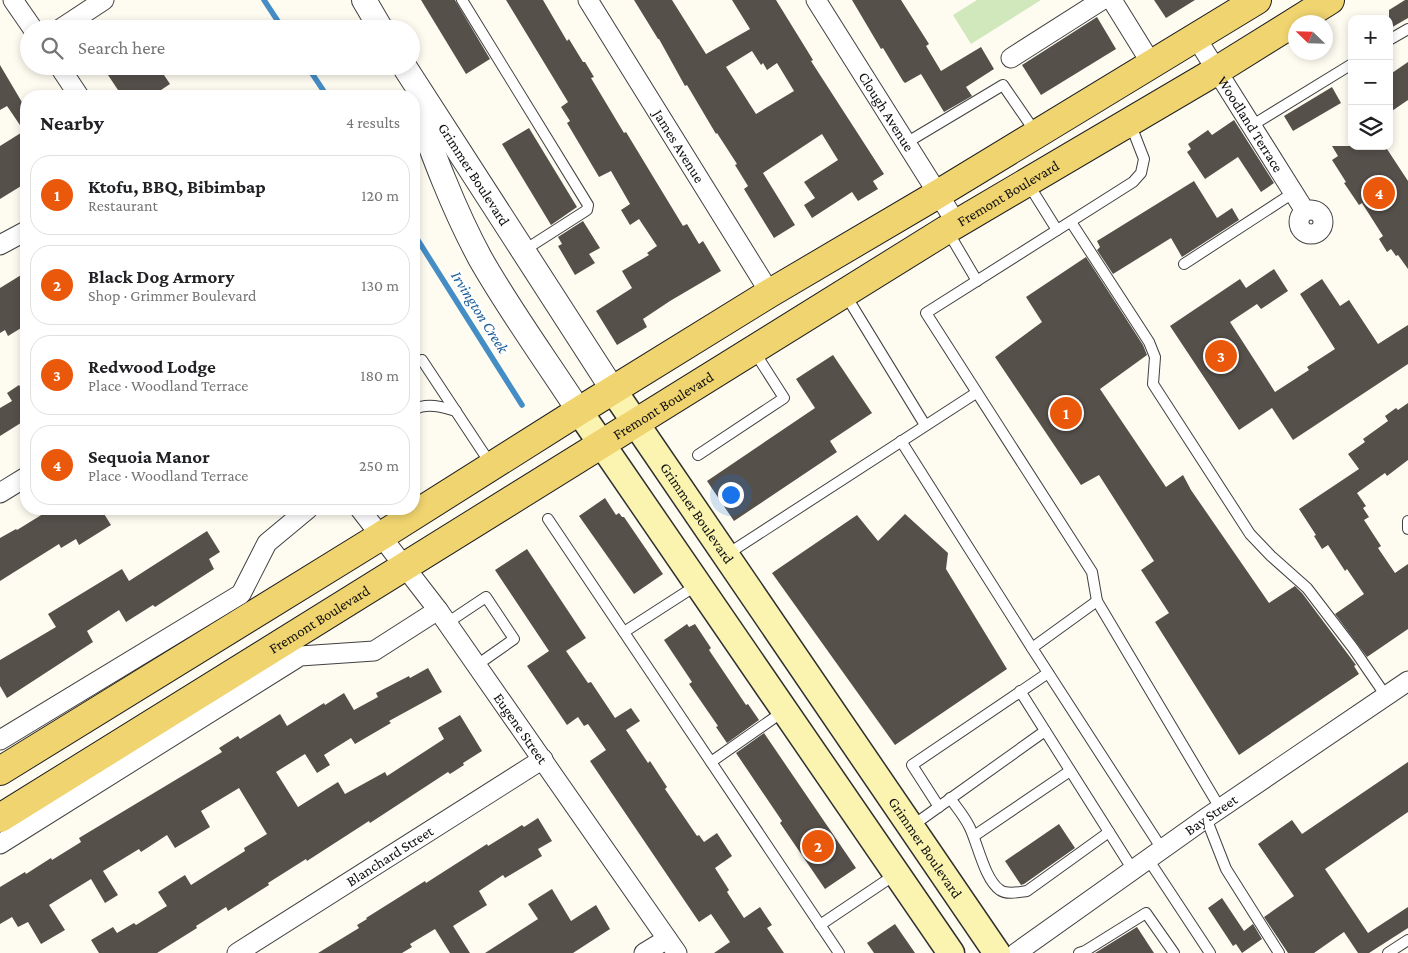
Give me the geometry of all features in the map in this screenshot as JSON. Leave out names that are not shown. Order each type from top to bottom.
[{"type":"main road","points":[[420,512],[578,411],[770,293],[938,194],[1257,0]]},
{"type":"main road","name":"Fremont Boulevard","points":[[0,818],[952,227],[1216,71],[1330,0]]},
{"type":"main road","name":"Grimmer Boulevard","points":[[613,390],[997,953]]},
{"type":"main road","name":"Grimmer Boulevard","points":[[578,411],[951,953]]},
{"type":"main road","points":[[0,771],[415,515]]},
{"type":"street","points":[[13,0],[27,20]]},
{"type":"street","points":[[74,20],[104,0]]},
{"type":"street","points":[[364,0],[376,20]]},
{"type":"street","name":"James Avenue","points":[[588,0],[770,293]]},
{"type":"street","name":"Clough Avenue","points":[[816,0],[938,194],[952,227]]},
{"type":"street","points":[[1011,58],[1102,0]]},
{"type":"street","points":[[1112,0],[1151,63]]},
{"type":"street","name":"Woodland Terrace","points":[[1195,36],[1305,211]]},
{"type":"street","points":[[65,75],[75,90]]},
{"type":"street","name":"Grimmer Boulevard","points":[[406,75],[410,90]]},
{"type":"street","name":"Grimmer Boulevard","points":[[409,75],[418,90]]},
{"type":"street","name":"Grimmer Boulevard","points":[[420,92],[613,390]]},
{"type":"street","name":"Grimmer Boulevard","points":[[420,117],[442,180],[480,256],[578,411]]},
{"type":"street","points":[[0,245],[20,234]]},
{"type":"street","points":[[0,493],[20,481]]},
{"type":"street","points":[[0,740],[241,594],[267,543],[301,515]]},
{"type":"street","name":"Eugene Street","points":[[365,515],[443,616],[672,946]]},
{"type":"street","name":"Fremont Boulevard","points":[[0,844],[300,656],[374,651],[443,616]]},
{"type":"street","name":"Bay Street","points":[[1016,953],[1213,813],[1408,681]]},
{"type":"street","name":"Blanchard Street","points":[[237,953],[543,759]]},
{"type":"street","points":[[644,953],[672,946]]},
{"type":"lane","points":[[462,0],[588,205],[587,210],[522,251]]},
{"type":"lane","points":[[1393,38],[1408,29]]},
{"type":"lane","points":[[1251,126],[1348,66]]},
{"type":"lane","points":[[906,143],[1004,85],[1037,134]]},
{"type":"lane","points":[[1129,122],[1144,159],[1141,173],[1133,182],[926,313],[1092,572],[1097,601],[1213,813],[1226,869],[1279,953]]},
{"type":"lane","points":[[1027,182],[1057,230]]},
{"type":"lane","points":[[1184,264],[1293,192]]},
{"type":"lane","points":[[1071,222],[1149,342],[1155,357],[1153,384],[1245,526],[1270,556],[1307,588],[1354,648],[1386,696]]},
{"type":"lane","points":[[952,227],[977,281]]},
{"type":"lane","points":[[845,293],[925,425]]},
{"type":"lane","points":[[698,455],[784,398],[753,350]]},
{"type":"lane","points":[[422,360],[492,466]]},
{"type":"lane","points":[[725,556],[976,393]]},
{"type":"lane","points":[[420,407],[443,407],[456,410]]},
{"type":"lane","points":[[901,441],[1048,672],[1155,854],[1210,953]]},
{"type":"lane","points":[[548,519],[839,953]]},
{"type":"lane","points":[[1408,521],[1408,529]]},
{"type":"lane","points":[[624,632],[697,584]]},
{"type":"lane","points":[[443,616],[486,597],[514,639],[477,665]]},
{"type":"lane","points":[[1032,648],[1097,601]]},
{"type":"lane","points":[[939,807],[912,765],[1048,672]]},
{"type":"lane","points":[[1020,691],[1132,870]]},
{"type":"lane","points":[[711,762],[784,711]]},
{"type":"lane","points":[[911,827],[1045,731]]},
{"type":"lane","points":[[974,836],[1070,771]]},
{"type":"lane","points":[[950,798],[969,825],[990,881],[1001,891],[1014,893],[1027,891],[1109,832]]},
{"type":"lane","points":[[820,925],[896,874]]},
{"type":"lane","points":[[1079,953],[1146,913],[1174,953]]},
{"type":"lane","points":[[1388,953],[1408,940]]},
{"type":"green space","points":[[977,0],[1041,0],[971,44],[953,15]]},
{"type":"building","points":[[421,0],[455,0],[490,59],[466,74]]},
{"type":"building","points":[[506,0],[543,0],[567,41],[569,39],[583,62],[585,62],[594,77],[591,78],[683,226],[687,224],[699,244],[703,241],[721,271],[643,319],[647,327],[617,345],[596,311],[632,288],[622,271],[649,255],[647,253],[657,246],[639,219],[630,225],[621,210],[630,204],[611,171],[599,177],[567,123],[570,121],[561,107],[568,102]]},
{"type":"building","points":[[634,0],[672,0],[706,54],[750,29],[732,0],[776,0],[813,60],[811,61],[884,174],[873,181],[878,189],[858,201],[852,192],[812,218],[804,205],[815,198],[804,182],[838,160],[822,134],[763,173],[795,225],[774,238],[744,189],[748,186],[735,165],[737,164],[716,134],[687,85],[685,86]],"holes":[[[752,51],[761,65],[763,63],[767,70],[777,63],[794,91],[756,114],[726,67]]]},
{"type":"building","points":[[852,0],[901,0],[929,44],[926,46],[941,71],[981,47],[994,69],[966,87],[972,96],[944,112],[921,74],[905,83],[903,81],[883,48],[881,49]]},
{"type":"building","points":[[1154,0],[1195,0],[1166,18]]},
{"type":"building","points":[[1408,0],[1408,18],[1393,27],[1393,15],[1389,15],[1389,10]]},
{"type":"building","points":[[1097,17],[1116,49],[1041,95],[1022,65]]},
{"type":"building","points":[[1408,62],[1408,100],[1393,110],[1393,105],[1393,72]]},
{"type":"building","points":[[0,65],[20,99],[20,125],[7,106],[0,110]]},
{"type":"building","points":[[108,75],[164,75],[170,84],[161,90],[118,90]]},
{"type":"building","points":[[1332,87],[1341,103],[1293,131],[1284,116]]},
{"type":"building","points":[[1234,120],[1274,183],[1261,192],[1238,157],[1205,179],[1187,152],[1191,149],[1188,144],[1208,130],[1212,135]]},
{"type":"building","points":[[529,128],[577,207],[551,225],[502,144]]},
{"type":"building","points":[[20,134],[20,187],[0,199],[0,146]]},
{"type":"building","points":[[1332,146],[1348,146],[1348,150],[1388,150],[1408,181],[1408,269],[1391,249],[1387,252],[1379,239],[1383,236],[1362,203],[1359,205],[1344,183],[1346,182],[1332,160],[1338,156]]},
{"type":"building","points":[[1194,181],[1217,218],[1232,208],[1239,220],[1182,257],[1171,238],[1113,274],[1097,250],[1100,247],[1097,241]]},
{"type":"building","points":[[583,221],[600,248],[589,254],[595,263],[575,275],[558,246],[562,244],[558,237]]},
{"type":"building","points":[[1086,257],[1143,345],[1147,355],[1100,389],[1166,487],[1183,475],[1191,490],[1269,603],[1295,586],[1356,665],[1354,666],[1359,674],[1239,755],[1155,622],[1169,613],[1141,570],[1154,561],[1099,475],[1081,485],[995,357],[1042,322],[1026,297]]},
{"type":"building","points":[[1274,269],[1288,291],[1261,309],[1257,304],[1230,322],[1275,392],[1309,370],[1307,367],[1335,349],[1300,294],[1322,279],[1340,306],[1349,300],[1378,344],[1408,325],[1408,364],[1293,440],[1272,408],[1239,430],[1170,326],[1240,279],[1246,288]]},
{"type":"building","points":[[20,276],[20,329],[8,336],[5,330],[0,333],[0,288]]},
{"type":"building","points":[[833,355],[872,413],[830,441],[837,452],[734,521],[707,481],[815,408],[796,379]]},
{"type":"building","points":[[19,385],[20,387],[20,424],[0,436],[0,408],[12,401],[7,393]]},
{"type":"building","points":[[1408,403],[1408,460],[1387,476],[1385,473],[1357,493],[1366,506],[1363,508],[1369,517],[1364,520],[1381,546],[1378,548],[1395,573],[1408,564],[1408,629],[1367,657],[1335,614],[1364,594],[1347,569],[1345,571],[1328,545],[1322,549],[1314,536],[1316,535],[1299,509],[1359,469],[1348,454],[1365,442],[1363,439],[1388,421],[1385,416],[1396,408],[1398,410]]},
{"type":"building","points":[[605,498],[616,515],[619,513],[624,517],[663,574],[634,594],[579,516]]},
{"type":"building","points":[[905,514],[948,553],[946,569],[1007,669],[895,745],[772,573],[857,515],[878,541]]},
{"type":"building","points":[[41,515],[105,515],[111,525],[79,545],[76,539],[61,548],[59,544],[0,581],[0,538]]},
{"type":"building","points":[[207,531],[220,552],[209,559],[214,569],[155,607],[153,605],[126,622],[119,610],[87,631],[93,642],[7,698],[0,686],[0,660],[56,627],[48,614],[122,569],[129,581]]},
{"type":"building","points":[[527,549],[586,638],[566,651],[588,683],[591,682],[615,718],[631,708],[640,721],[626,730],[648,763],[650,761],[667,787],[665,789],[697,836],[699,835],[704,842],[717,833],[732,856],[715,868],[729,890],[727,892],[744,918],[760,907],[772,925],[767,928],[784,953],[714,953],[730,942],[711,914],[699,922],[590,761],[606,750],[588,724],[584,726],[578,717],[567,725],[527,666],[549,651],[495,570]]},
{"type":"building","points":[[687,624],[689,627],[695,624],[711,648],[709,650],[746,705],[748,704],[759,720],[727,743],[716,727],[718,726],[689,684],[692,682],[664,640]]},
{"type":"building","points":[[428,668],[442,692],[389,721],[391,723],[355,744],[351,738],[324,755],[330,765],[317,773],[305,754],[276,772],[298,807],[338,782],[345,794],[385,772],[387,776],[444,739],[438,728],[460,715],[482,751],[450,774],[448,772],[370,823],[369,821],[307,861],[306,859],[228,911],[226,907],[157,953],[99,953],[91,940],[113,927],[117,933],[134,923],[136,925],[167,906],[158,892],[185,875],[191,885],[245,851],[244,848],[267,834],[239,788],[201,811],[210,827],[175,848],[167,835],[141,852],[139,849],[103,871],[118,895],[105,903],[91,879],[49,905],[65,930],[41,944],[28,922],[18,927],[12,917],[0,924],[0,887],[25,872],[26,874],[51,858],[52,860],[81,842],[79,838],[222,752],[219,748],[238,736],[240,739],[280,714],[287,726],[344,693],[354,710],[378,697],[376,693]]},
{"type":"building","points":[[764,733],[856,868],[825,889],[780,823],[782,821],[736,753]]},
{"type":"building","points":[[1408,762],[1408,812],[1325,869],[1368,933],[1408,907],[1408,928],[1369,953],[1358,953],[1344,932],[1314,953],[1288,953],[1264,917],[1294,896],[1258,844],[1292,820],[1302,834]]},
{"type":"building","points":[[538,818],[552,841],[538,849],[542,856],[505,878],[503,875],[479,891],[487,905],[453,926],[470,953],[450,953],[435,929],[410,944],[412,947],[402,953],[318,953],[359,928],[357,925],[366,918],[425,881],[426,883],[487,844],[488,846],[522,825],[524,827]]},
{"type":"building","points":[[1059,824],[1075,848],[1021,885],[1005,861]]},
{"type":"building","points":[[552,889],[571,921],[596,905],[610,929],[573,953],[485,953],[538,919],[528,904]]},
{"type":"building","points":[[1222,898],[1244,931],[1253,924],[1262,939],[1242,953],[1236,944],[1233,946],[1208,908]]},
{"type":"building","points":[[895,924],[915,953],[874,953],[867,943]]},
{"type":"building","points":[[1137,927],[1154,953],[1095,953]]},
{"type":"waterway","name":"Irvington Creek","points":[[264,0],[277,20]]},
{"type":"waterway","name":"Irvington Creek","points":[[313,75],[323,90]]},
{"type":"waterway","name":"Irvington Creek","points":[[420,244],[522,405]]},
{"type":"place","name":"Sequoia Manor","points":[[1379,193]]},
{"type":"place","name":"Redwood Lodge","points":[[1221,356]]},
{"type":"place","name":"Ktofu, BBQ, Bibimbap","points":[[1066,413]]},
{"type":"place","name":"Black Dog Armory","points":[[818,846]]}]
